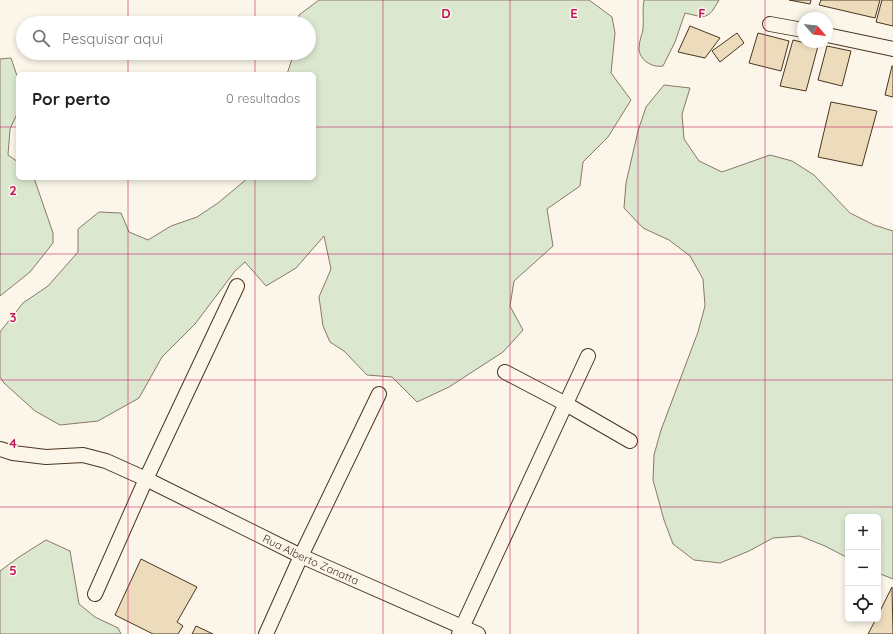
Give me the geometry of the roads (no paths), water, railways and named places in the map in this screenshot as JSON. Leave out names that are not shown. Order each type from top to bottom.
[{"type":"street","points":[[770,24],[797,29]]},
{"type":"street","points":[[833,36],[893,49]]},
{"type":"street","points":[[95,594],[146,478],[237,286]]},
{"type":"street","points":[[460,630],[588,356]]},
{"type":"street","points":[[505,372],[566,404],[630,441]]},
{"type":"street","points":[[266,634],[301,556],[379,394]]},
{"type":"street","name":"Rua Alberto Zanatta","points":[[0,449],[13,453],[46,457],[84,456],[106,461],[146,478],[301,556],[460,630],[478,634]]}]
